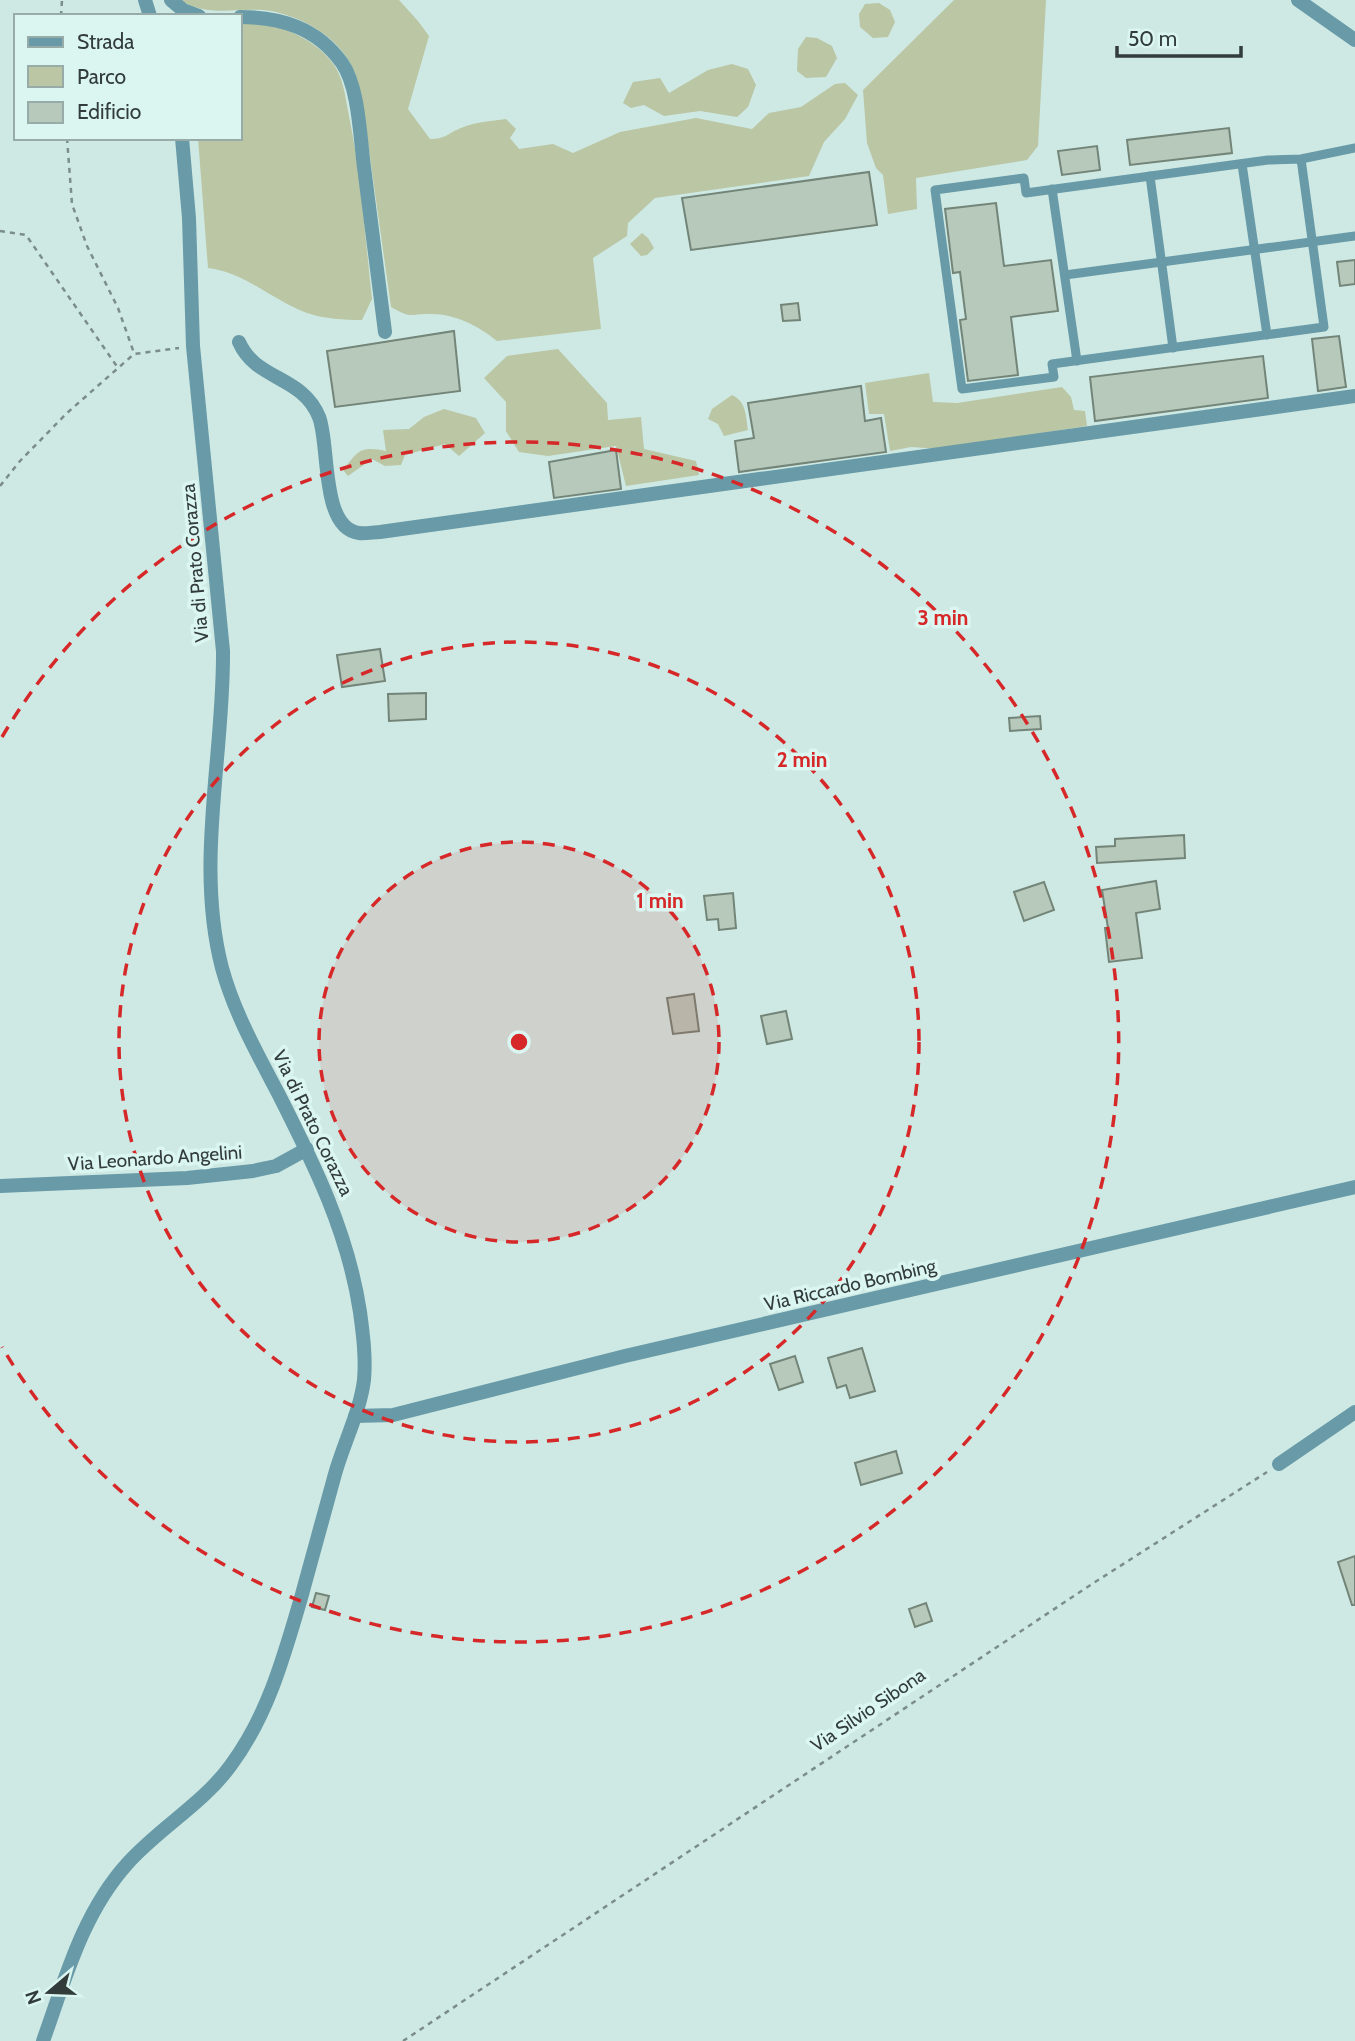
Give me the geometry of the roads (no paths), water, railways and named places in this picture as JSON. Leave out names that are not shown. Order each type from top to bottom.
[{"type":"street","points":[[172,0],[183,10],[194,14]]},
{"type":"street","points":[[1298,0],[1355,40]]},
{"type":"street","points":[[242,17],[268,18],[302,27],[344,65],[357,113],[385,332]]},
{"type":"street","name":"Via di Prato Corazza","points":[[43,2041],[75,1950],[107,1891],[136,1854],[219,1780],[260,1718],[288,1643],[343,1448],[361,1397],[365,1365],[355,1282],[336,1214],[307,1149],[236,1009],[224,973],[214,926],[210,863],[223,651],[193,346],[189,218],[182,140]]},
{"type":"street","points":[[239,342],[245,356],[254,364],[296,387],[313,405],[320,418],[335,512],[345,526],[357,533],[380,532],[1355,396]]},
{"type":"street","name":"Via Leonardo Angelini","points":[[0,1186],[187,1178],[253,1171],[276,1166],[307,1149]]},
{"type":"street","name":"Via Riccardo Bombing","points":[[355,1416],[393,1415],[625,1356],[1355,1187]]},
{"type":"street","points":[[1279,1464],[1355,1412]]},
{"type":"lane","points":[[1301,159],[1324,327],[1052,364],[1054,377],[962,389],[935,190],[1024,178],[1027,193],[1242,164],[1301,159],[1355,148]]},
{"type":"lane","points":[[1242,164],[1267,335]]},
{"type":"lane","points":[[1150,176],[1173,348]]},
{"type":"lane","points":[[1052,189],[1077,361]]},
{"type":"lane","points":[[1065,275],[1355,236]]}]
